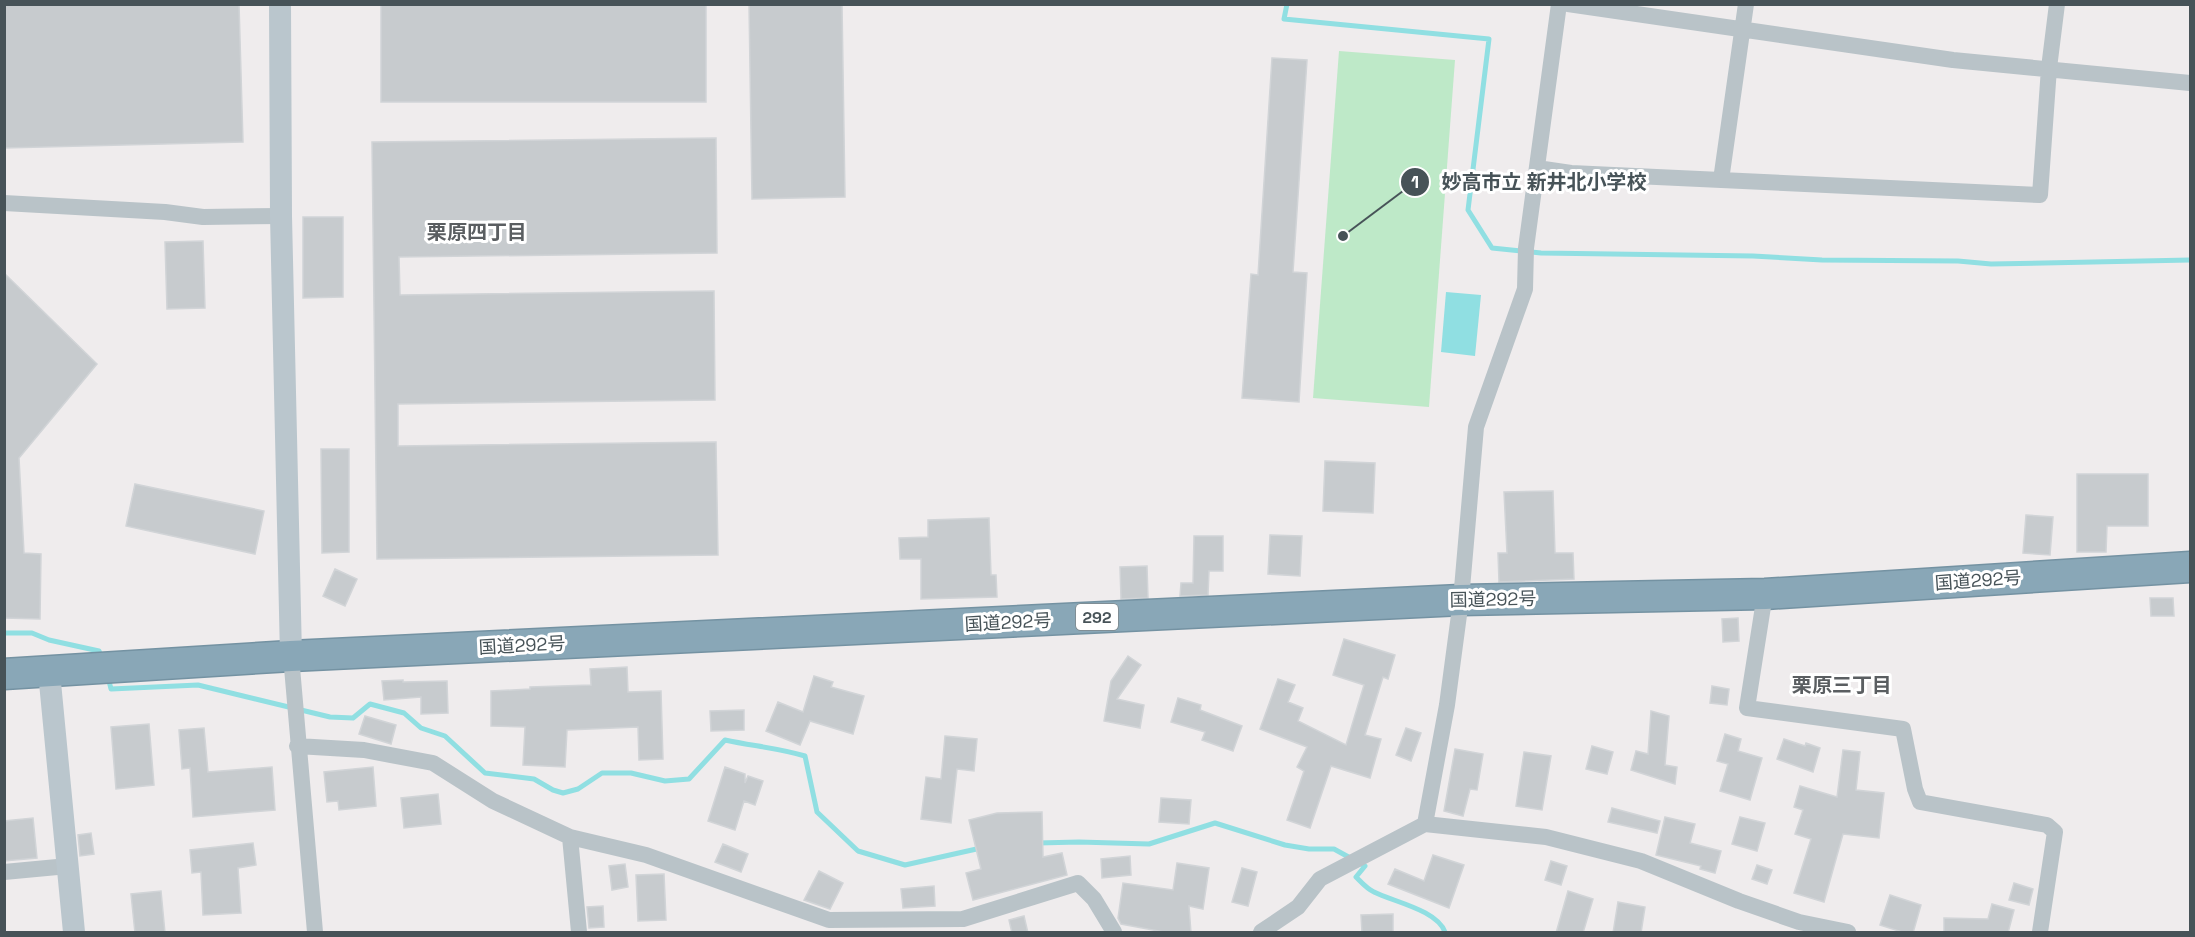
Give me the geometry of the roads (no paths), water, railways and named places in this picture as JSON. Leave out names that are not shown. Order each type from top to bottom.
[{"type":"highway","name":"国道292号","points":[[4,674],[291,657],[1461,600],[1765,594],[2190,567]]},
{"type":"street","points":[[280,4],[281,216],[291,657],[315,933]]},
{"type":"street","points":[[1425,824],[1447,705],[1461,600],[1476,427],[1525,290],[1526,248],[1559,4]]},
{"type":"street","points":[[1568,4],[1953,60],[2190,83]]},
{"type":"street","points":[[1720,180],[1746,4]]},
{"type":"street","points":[[1537,168],[1571,173],[2040,195],[2049,68],[2057,4]]},
{"type":"street","points":[[4,203],[165,212],[203,217],[281,216]]},
{"type":"street","points":[[1765,594],[1747,708],[1903,729],[1915,789],[1920,802],[2048,825],[2055,832],[2040,933]]},
{"type":"street","points":[[50,672],[74,933]]},
{"type":"street","points":[[297,746],[364,750],[433,763],[493,801],[570,837],[646,855],[829,926],[963,919],[1078,883],[1094,899],[1114,933]]},
{"type":"street","points":[[1261,933],[1299,907],[1320,879],[1425,824],[1546,837],[1630,858],[1799,922],[1848,933]]},
{"type":"street","points":[[570,837],[579,933]]},
{"type":"street","points":[[4,872],[68,866]]},
{"type":"water","points":[[1446,292],[1481,295],[1475,356],[1441,352]]},
{"type":"waterway","points":[[1287,4],[1284,19],[1489,39],[1468,210],[1492,248],[1541,253],[1958,261],[1991,264],[2190,260]]},
{"type":"waterway","points":[[4,633],[32,633],[49,640],[99,651],[102,659]]},
{"type":"waterway","points":[[108,677],[111,689],[198,685],[330,717],[353,718],[370,704],[404,713],[421,728],[445,736],[485,773],[534,779],[563,793],[578,789],[602,773],[631,773],[665,781],[689,779],[725,740],[775,749],[805,756],[817,812],[858,851],[905,865],[981,848]]},
{"type":"waterway","points":[[1038,843],[1149,844],[1215,823],[1285,845],[1309,849],[1334,849],[1365,866],[1356,877],[1369,889],[1424,912],[1440,924],[1445,932]]},
{"type":"place","name":"妙高市立 新井北小学校","points":[[1343,236]]},
{"type":"district","name":"栗原四丁目","points":[[477,232]]},
{"type":"district","name":"栗原三丁目","points":[[1842,685]]}]
